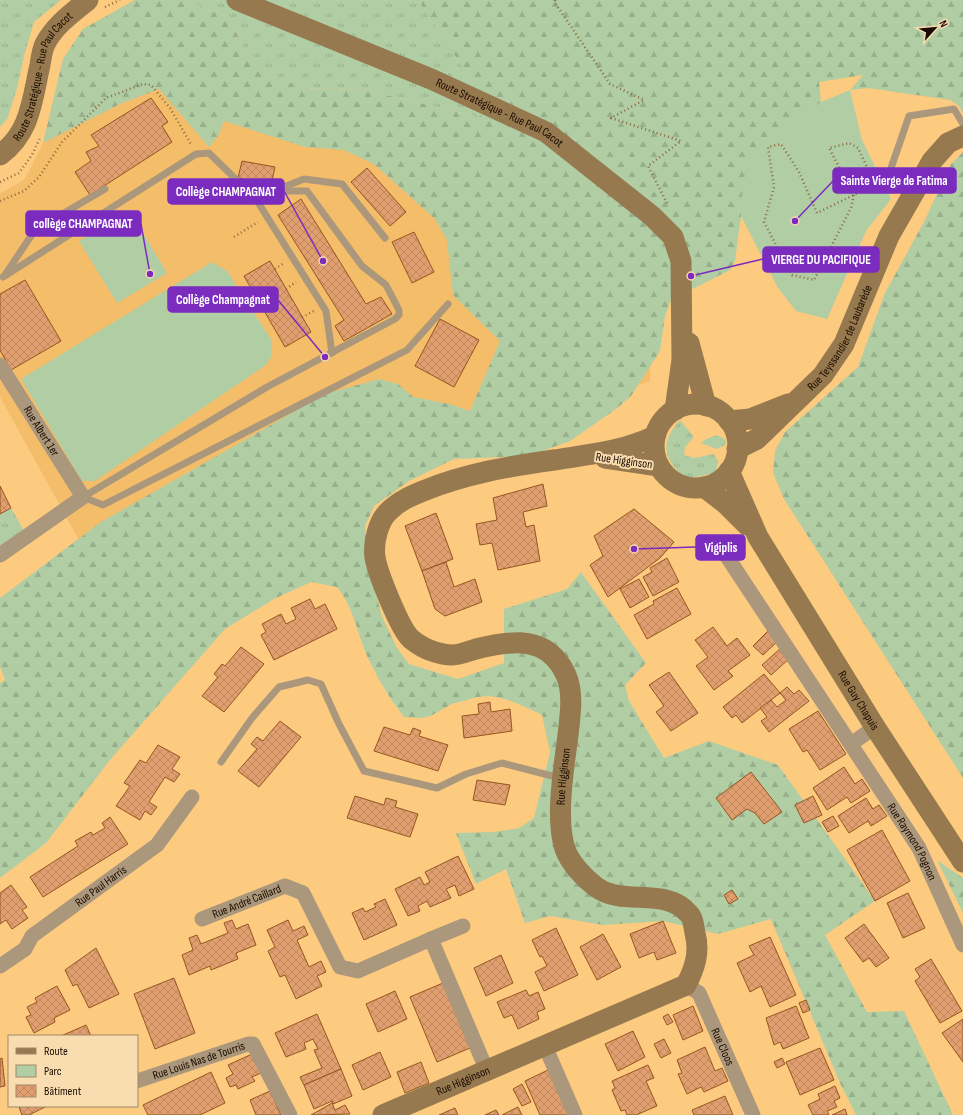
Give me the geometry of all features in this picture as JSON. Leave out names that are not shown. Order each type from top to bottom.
[{"type":"street","name":"Route Stratégique - Rue Paul Cacot","points":[[238,0],[431,79],[546,132],[652,216],[674,237],[681,261],[682,360],[675,410]]},
{"type":"street","name":"Route Stratégique - Rue Paul Cacot","points":[[0,155],[10,148],[20,134],[30,115],[45,45],[63,21],[95,4]]},
{"type":"street","name":"Rue Teyssandier de Laubarède","points":[[737,449],[757,439],[823,375],[844,344],[889,236],[932,161],[962,124]]},
{"type":"street","name":"Route Stratégique - Rue Paul Cacot","points":[[682,307],[690,354],[706,406]]},
{"type":"street","name":"Rue Albert 1er","points":[[0,365],[83,497]]},
{"type":"street","name":"Rue Teyssandier de Laubarède","points":[[728,420],[750,419],[801,398]]},
{"type":"street","points":[[696,404],[706,406],[719,411],[734,429],[737,449],[735,461],[729,471],[713,484],[704,487],[690,488],[678,484],[667,476],[659,466],[655,456],[655,436],[659,426],[666,417],[675,410],[696,404]]},
{"type":"street","name":"Rue Higginson","points":[[383,1115],[686,985],[694,970],[697,957],[697,939],[691,915],[679,906],[665,900],[618,897],[597,888],[573,864],[565,848],[561,822],[562,778],[571,710],[568,678],[558,661],[544,649],[528,643],[502,642],[452,655],[430,650],[410,638],[380,578],[374,556],[377,532],[387,512],[405,499],[447,481],[523,464],[589,456],[631,447],[655,436]]},
{"type":"street","name":"Rue Higginson","points":[[589,456],[659,466]]},
{"type":"street","name":"Rue Guy Chapuis","points":[[729,471],[758,537],[875,727],[963,862]]},
{"type":"street","name":"Rue Guy Chapuis","points":[[704,487],[726,504],[758,537]]},
{"type":"street","points":[[0,555],[83,497]]},
{"type":"street","name":"Rue Raymond Pognon","points":[[726,555],[919,848],[963,945]]},
{"type":"street","points":[[851,744],[875,727]]},
{"type":"street","name":"Rue Paul Harris","points":[[0,966],[25,949],[32,936],[157,845],[192,797]]},
{"type":"street","name":"Rue André Caillard","points":[[202,919],[285,886],[303,894],[340,966],[358,971],[463,926]]},
{"type":"street","points":[[431,939],[487,1071]]},
{"type":"street","name":"Rue Cloos","points":[[686,985],[699,993],[753,1115]]},
{"type":"street","name":"Rue Louis Nas de Tourris","points":[[138,1081],[253,1044],[290,1115]]},
{"type":"street","points":[[545,1046],[575,1115]]},
{"type":"lane","points":[[890,171],[910,116],[954,109],[962,124]]},
{"type":"lane","points":[[2,278],[196,154],[209,153],[256,199],[326,311],[332,353]]},
{"type":"lane","points":[[256,199],[304,179],[342,184],[385,238]]},
{"type":"lane","points":[[2,278],[35,230],[105,189]]},
{"type":"lane","points":[[83,497],[267,388],[396,319],[399,310],[386,286],[362,266],[307,191],[276,191]]},
{"type":"lane","points":[[83,497],[103,505],[407,350],[448,304]]},
{"type":"lane","points":[[221,762],[252,718],[279,687],[308,680],[321,684],[339,724],[364,771],[437,788],[466,774],[502,763],[562,778]]},
{"type":"path","points":[[95,4],[120,0]]},
{"type":"path","points":[[555,0],[555,3],[610,84],[644,100],[611,118],[681,141],[648,166],[670,210]]},
{"type":"path","points":[[0,201],[24,191],[39,177],[62,142],[106,98],[143,84],[151,85],[170,108],[196,154]]},
{"type":"path","points":[[0,182],[19,173],[32,155],[41,132]]},
{"type":"path","points":[[875,184],[858,148],[849,143],[829,148],[854,195],[851,208],[814,280],[792,275],[764,222],[774,187],[768,147],[781,144],[799,172],[817,213],[854,195],[875,184],[886,179],[890,171]]},
{"type":"path","points":[[234,237],[267,217]]},
{"type":"shaded area","points":[[135,0],[186,0],[651,333],[650,381],[468,443],[432,449],[159,685],[0,397],[0,194],[25,179],[43,143],[63,59],[83,29]]},
{"type":"green space","points":[[0,0],[61,0],[34,22],[24,56],[16,92],[7,119],[0,127]]},
{"type":"green space","points":[[135,0],[186,0],[229,18],[244,48],[272,76],[305,88],[365,90],[479,117],[487,104],[418,0],[963,0],[963,113],[958,105],[950,100],[868,88],[850,90],[863,75],[819,82],[821,102],[781,144],[741,216],[735,261],[730,270],[671,300],[665,316],[660,351],[631,396],[616,409],[570,441],[529,456],[454,459],[409,481],[374,506],[365,526],[370,570],[382,617],[397,648],[409,664],[458,679],[504,663],[504,609],[567,589],[581,572],[646,663],[625,685],[629,701],[664,758],[709,741],[778,765],[875,901],[825,935],[867,1012],[904,1011],[953,1115],[856,1115],[840,1083],[771,919],[718,934],[663,921],[603,925],[550,916],[525,923],[506,869],[476,884],[456,833],[494,832],[519,828],[534,818],[550,752],[542,715],[506,699],[487,696],[454,703],[428,717],[404,717],[394,704],[374,669],[348,605],[337,587],[311,582],[274,599],[225,629],[110,760],[46,843],[0,878],[0,683],[5,680],[0,667],[0,598],[101,522],[325,394],[379,379],[398,384],[413,397],[449,404],[470,411],[500,341],[453,295],[447,240],[435,219],[374,164],[344,150],[305,147],[224,121],[219,134],[209,147],[159,89],[120,104],[43,143],[63,59],[83,29]]},
{"type":"green space","points":[[186,0],[418,0],[488,104],[479,117],[365,90],[305,88],[272,76],[244,48],[229,18]]},
{"type":"green space","points":[[850,90],[862,140],[891,199],[866,231],[827,319],[796,311],[778,288],[741,216],[743,180],[758,148],[821,102]]},
{"type":"green space","points":[[963,152],[963,778],[784,499],[773,473],[775,451],[785,432],[858,367],[885,293],[925,220],[951,164]]},
{"type":"green space","points":[[129,210],[167,273],[117,303],[79,241]]},
{"type":"green space","points":[[212,262],[227,271],[272,341],[272,355],[266,365],[95,481],[82,481],[21,379]]},
{"type":"green space","points":[[680,420],[694,437],[685,447],[684,455],[694,458],[714,454],[718,461],[716,472],[691,477],[680,473],[672,464],[667,452],[667,441]]},
{"type":"green space","points":[[717,435],[726,440],[725,445],[717,449],[701,443],[706,439]]},
{"type":"green space","points":[[11,508],[27,536],[0,555],[0,514]]},
{"type":"green space","points":[[937,860],[963,878],[963,913]]},
{"type":"building","points":[[151,98],[168,122],[162,126],[172,142],[90,195],[75,172],[91,161],[86,152],[99,146],[91,135]]},
{"type":"building","points":[[242,161],[275,167],[271,185],[238,178]]},
{"type":"building","points":[[367,168],[406,212],[390,226],[351,182]]},
{"type":"building","points":[[301,199],[366,304],[381,297],[392,314],[344,341],[335,326],[344,320],[278,215]]},
{"type":"building","points":[[414,232],[434,272],[412,283],[392,242]]},
{"type":"building","points":[[270,261],[311,332],[285,347],[244,276]]},
{"type":"building","points":[[25,280],[61,341],[11,370],[0,350],[0,294]]},
{"type":"building","points":[[440,319],[479,340],[454,387],[415,366]]},
{"type":"building","points":[[543,484],[547,506],[523,512],[526,527],[534,525],[540,561],[498,570],[492,543],[480,545],[476,524],[497,520],[493,498]]},
{"type":"building","points":[[0,486],[11,508],[0,514]]},
{"type":"building","points":[[634,509],[674,542],[660,558],[608,597],[590,565],[603,556],[594,536]]},
{"type":"building","points":[[436,513],[453,559],[422,571],[405,526]]},
{"type":"building","points":[[667,558],[679,582],[653,596],[643,577],[652,572],[650,568]]},
{"type":"building","points":[[446,562],[454,587],[475,579],[482,602],[445,616],[435,609],[422,571]]},
{"type":"building","points":[[639,579],[649,597],[630,608],[620,589]]},
{"type":"building","points":[[677,588],[691,614],[647,639],[634,615],[654,604],[653,601]]},
{"type":"building","points":[[310,599],[315,609],[325,604],[337,629],[274,660],[261,635],[266,632],[262,624],[281,614],[286,624],[296,619],[291,608]]},
{"type":"building","points":[[713,627],[727,646],[737,638],[750,655],[728,671],[733,676],[714,690],[696,666],[708,657],[695,640]]},
{"type":"building","points":[[768,631],[778,641],[763,655],[753,646]]},
{"type":"building","points":[[241,647],[264,664],[224,712],[202,696],[218,677],[214,674],[222,664],[225,666]]},
{"type":"building","points":[[781,648],[790,658],[771,675],[762,665]]},
{"type":"building","points":[[669,672],[698,713],[671,731],[656,712],[664,706],[649,685]]},
{"type":"building","points":[[764,674],[780,693],[742,723],[736,715],[732,718],[723,707]]},
{"type":"building","points":[[787,687],[794,694],[799,690],[809,701],[769,732],[761,721],[767,717],[760,708],[771,700],[777,707],[786,700],[780,693]]},
{"type":"building","points":[[490,702],[491,712],[510,709],[512,731],[464,738],[462,716],[479,714],[478,704]]},
{"type":"building","points":[[818,711],[846,754],[820,770],[807,750],[803,752],[789,729]]},
{"type":"building","points":[[280,721],[301,737],[259,787],[238,771],[257,749],[251,744],[257,737],[263,741]]},
{"type":"building","points":[[384,727],[410,735],[413,728],[421,731],[419,736],[448,745],[438,771],[374,751]]},
{"type":"building","points":[[158,745],[180,757],[172,769],[180,774],[174,782],[165,777],[149,802],[157,807],[151,815],[145,811],[140,820],[116,806],[130,786],[124,783],[140,760],[146,763]]},
{"type":"building","points":[[844,767],[855,784],[862,779],[870,791],[851,803],[847,797],[827,810],[813,788]]},
{"type":"building","points":[[751,772],[782,812],[764,824],[755,813],[747,809],[732,820],[716,798]]},
{"type":"building","points":[[477,780],[510,785],[505,805],[473,800]]},
{"type":"building","points":[[355,796],[384,805],[386,798],[397,801],[395,807],[418,814],[410,837],[347,818]]},
{"type":"building","points":[[813,796],[822,815],[804,823],[795,805]]},
{"type":"building","points":[[866,798],[873,809],[879,805],[887,816],[871,826],[868,821],[849,833],[838,816]]},
{"type":"building","points":[[833,816],[839,826],[828,832],[822,822]]},
{"type":"building","points":[[110,817],[128,844],[43,897],[30,877],[78,846],[75,841],[91,832],[93,835],[105,828],[102,823]]},
{"type":"building","points":[[882,830],[910,881],[875,901],[847,850]]},
{"type":"building","points":[[458,856],[474,889],[459,896],[455,885],[446,889],[451,898],[430,907],[427,901],[418,906],[420,911],[408,916],[395,889],[420,877],[424,885],[430,882],[425,872]]},
{"type":"building","points":[[11,885],[27,907],[22,910],[28,918],[12,929],[6,920],[0,924],[0,893]]},
{"type":"building","points":[[732,890],[738,899],[729,904],[724,895]]},
{"type":"building","points":[[908,893],[925,928],[903,938],[887,903]]},
{"type":"building","points":[[385,899],[397,925],[364,940],[352,913],[363,908],[365,912],[376,907],[374,904]]},
{"type":"building","points":[[232,920],[236,929],[248,924],[256,945],[236,953],[238,959],[211,970],[210,966],[189,975],[182,955],[193,950],[189,938],[197,935],[201,944],[228,933],[224,923]]},
{"type":"building","points":[[288,920],[293,931],[304,926],[308,935],[297,940],[309,967],[321,961],[326,972],[317,976],[322,986],[296,999],[285,975],[280,977],[268,951],[275,947],[267,930]]},
{"type":"building","points":[[663,921],[676,953],[657,960],[654,952],[639,958],[630,934]]},
{"type":"building","points":[[864,924],[889,958],[876,967],[869,958],[863,962],[845,938]]},
{"type":"building","points":[[556,928],[578,975],[544,991],[535,972],[547,966],[542,956],[540,957],[532,940]]},
{"type":"building","points":[[603,934],[621,967],[597,980],[580,947]]},
{"type":"building","points":[[770,937],[796,995],[770,1007],[761,986],[750,992],[737,963],[754,955],[749,946]]},
{"type":"building","points":[[96,948],[119,994],[89,1008],[77,984],[73,986],[65,970]]},
{"type":"building","points":[[501,955],[513,983],[486,996],[474,968]]},
{"type":"building","points":[[931,959],[962,1011],[940,1023],[915,981],[920,977],[915,969]]},
{"type":"building","points":[[174,978],[195,1033],[155,1049],[134,994]]},
{"type":"building","points":[[443,983],[470,1048],[437,1062],[410,997]]},
{"type":"building","points":[[57,986],[70,1010],[54,1018],[55,1022],[34,1033],[26,1017],[31,1015],[27,1007],[37,1002],[35,998]]},
{"type":"building","points":[[526,990],[529,996],[538,992],[545,1009],[537,1012],[539,1019],[518,1029],[512,1015],[504,1018],[497,1002]]},
{"type":"building","points":[[395,991],[407,1019],[378,1032],[366,1004]]},
{"type":"building","points":[[806,1000],[810,1010],[803,1013],[799,1003]]},
{"type":"building","points":[[693,1006],[703,1031],[683,1040],[673,1015]]},
{"type":"building","points":[[796,1006],[809,1038],[783,1049],[780,1042],[774,1045],[766,1018]]},
{"type":"building","points":[[317,1014],[341,1069],[304,1085],[300,1077],[322,1068],[314,1050],[318,1049],[313,1039],[304,1043],[306,1049],[286,1057],[275,1033]]},
{"type":"building","points":[[668,1014],[673,1022],[667,1025],[663,1017]]},
{"type":"building","points":[[963,1019],[963,1062],[942,1033]]},
{"type":"building","points":[[86,1025],[91,1035],[63,1035]]},
{"type":"building","points":[[633,1031],[645,1057],[618,1071],[605,1044]]},
{"type":"building","points":[[664,1039],[671,1053],[661,1058],[654,1044]]},
{"type":"building","points":[[705,1047],[715,1071],[722,1068],[728,1081],[704,1092],[701,1087],[687,1094],[678,1074],[682,1073],[677,1060]]},
{"type":"building","points":[[820,1048],[834,1080],[800,1095],[786,1062]]},
{"type":"building","points":[[380,1052],[391,1077],[363,1090],[352,1065]]},
{"type":"building","points":[[252,1054],[261,1073],[252,1077],[255,1081],[238,1089],[236,1085],[230,1087],[226,1078],[233,1074],[228,1065]]},
{"type":"building","points":[[2,1058],[5,1086],[0,1087],[0,1059]]},
{"type":"building","points":[[782,1058],[785,1064],[777,1068],[774,1062]]},
{"type":"building","points":[[421,1062],[429,1083],[405,1093],[397,1072]]},
{"type":"building","points":[[648,1065],[654,1078],[646,1081],[657,1106],[636,1115],[627,1115],[625,1110],[621,1111],[612,1090],[615,1088],[612,1081]]},
{"type":"building","points":[[341,1069],[352,1096],[333,1104],[332,1101],[314,1109],[304,1085]]},
{"type":"building","points":[[548,1070],[569,1115],[540,1115],[525,1081]]},
{"type":"building","points":[[211,1072],[225,1103],[200,1115],[148,1115],[143,1105]]},
{"type":"building","points":[[522,1084],[531,1102],[522,1106],[513,1089]]},
{"type":"building","points":[[835,1086],[840,1098],[834,1101],[837,1107],[827,1111],[829,1115],[813,1115],[808,1105],[820,1099],[818,1094]]},
{"type":"building","points":[[270,1091],[281,1115],[256,1115],[250,1100]]},
{"type":"building","points":[[725,1096],[733,1115],[694,1115],[692,1110]]},
{"type":"building","points":[[332,1103],[335,1110],[345,1105],[350,1114],[311,1115]]},
{"type":"building","points":[[19,1107],[45,1107],[29,1115],[22,1115]]},
{"type":"building","points":[[518,1107],[522,1115],[502,1115]]},
{"type":"building","points":[[455,1108],[458,1115],[439,1115]]},
{"type":"building","points":[[845,1109],[847,1115],[832,1115]]},
{"type":"building","points":[[496,1110],[499,1115],[485,1115]]},
{"type":"place","name":"Sainte Vierge de Fatima","points":[[795,221]]},
{"type":"place","name":"Collège CHAMPAGNAT","points":[[323,261]]},
{"type":"place","name":"collège CHAMPAGNAT","points":[[150,274]]},
{"type":"place","name":"VIERGE DU PACIFIQUE","points":[[691,276]]},
{"type":"place","name":"Collège Champagnat","points":[[325,357]]},
{"type":"place","name":"Vigiplis","points":[[634,549]]}]
